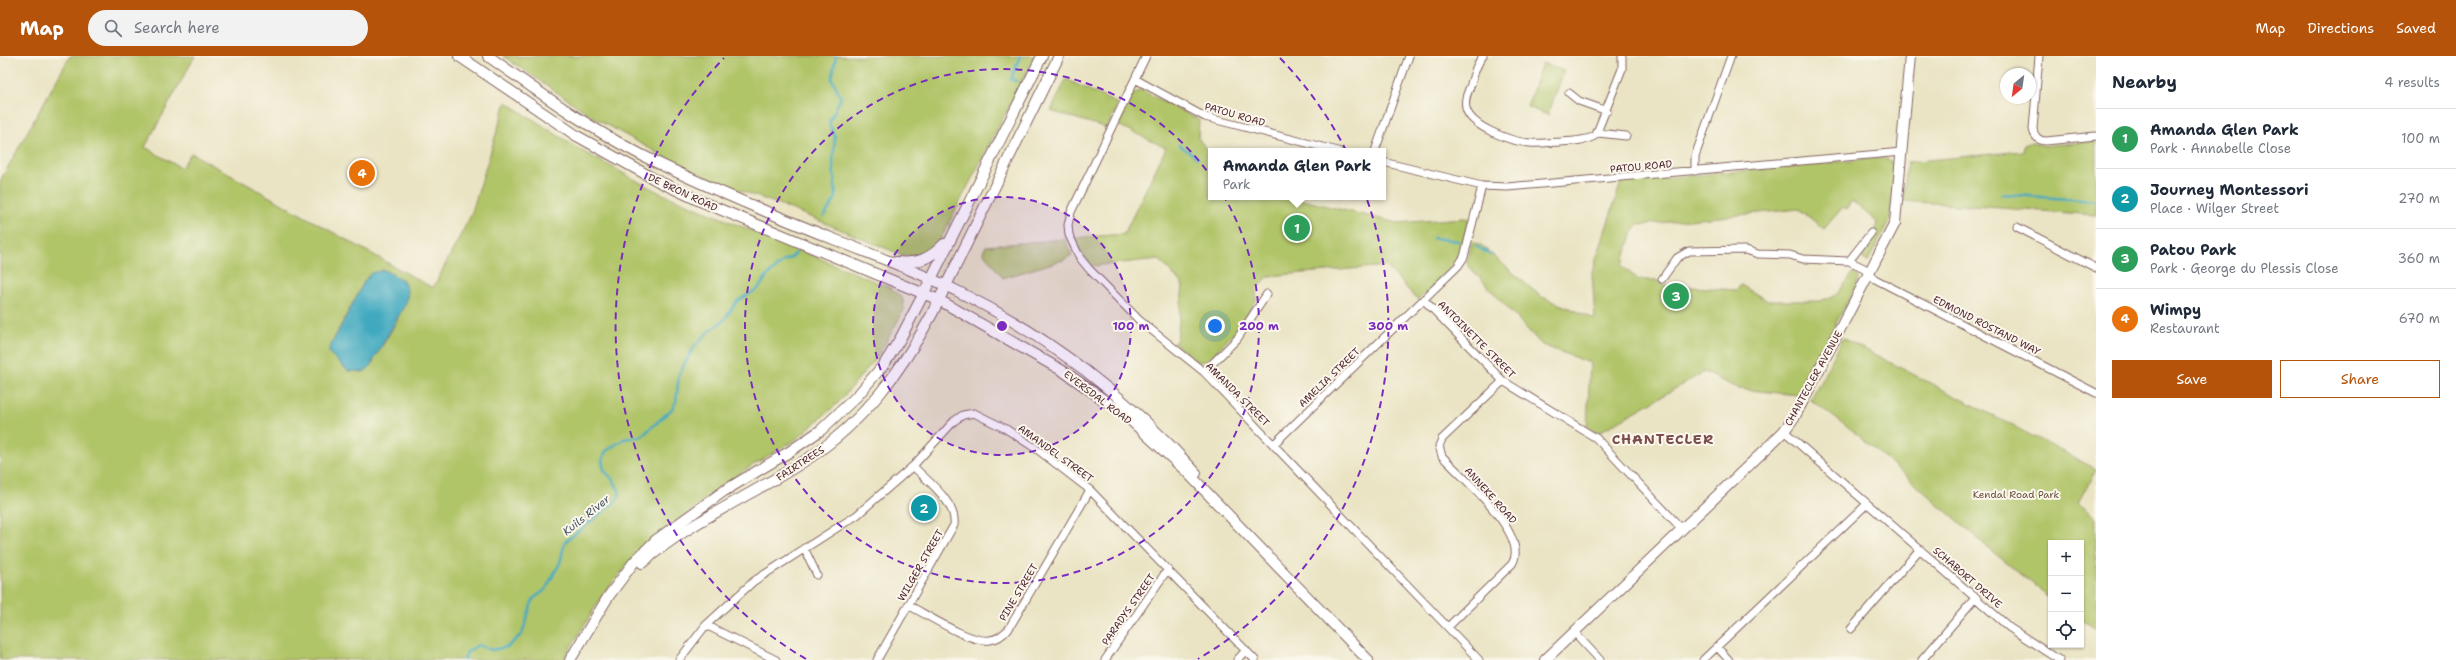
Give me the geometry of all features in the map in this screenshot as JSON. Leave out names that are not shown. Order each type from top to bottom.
[{"type":"street","name":"DE BRON ROAD","points":[[460,56],[577,136],[658,181],[700,201],[924,293]]},
{"type":"street","name":"DE BRON ROAD","points":[[488,56],[590,126],[662,165],[751,206],[931,278]]},
{"type":"street","points":[[931,278],[1042,56]]},
{"type":"street","points":[[946,286],[1060,56]]},
{"type":"street","name":"AMANDA STREET","points":[[1146,56],[1071,212],[1068,225],[1069,235],[1080,258],[1112,294],[1145,325],[1204,372],[1480,660]]},
{"type":"street","points":[[1376,148],[1409,56]]},
{"type":"street","points":[[1483,56],[1478,64],[1465,102],[1469,116],[1477,124],[1498,134],[1531,143],[1590,138],[1598,132],[1622,69],[1622,56]]},
{"type":"street","points":[[1695,171],[1695,156],[1731,56]]},
{"type":"street","name":"CHANTECLER AVENUE","points":[[1545,660],[1784,431],[1795,416],[1870,274],[1896,220],[1910,56]]},
{"type":"street","points":[[2039,56],[2033,129],[2035,136],[2040,140],[2046,141],[2096,136]]},
{"type":"street","name":"PATOU ROAD","points":[[1135,79],[1205,117],[1326,148]]},
{"type":"street","points":[[1569,93],[1579,101],[1607,111]]},
{"type":"street","points":[[1598,132],[1626,136]]},
{"type":"street","name":"PATOU ROAD","points":[[1386,163],[1482,186],[1507,188],[1902,152]]},
{"type":"street","name":"AMELIA STREET","points":[[1274,444],[1424,300],[1462,261],[1482,186]]},
{"type":"street","points":[[2017,227],[2096,268]]},
{"type":"street","points":[[1662,279],[1677,258],[1694,250],[1746,250],[1758,254],[1790,255],[1803,259],[1849,262],[1871,233]]},
{"type":"street","points":[[886,260],[906,262],[923,260],[936,252],[952,234]]},
{"type":"street","name":"EDMOND ROSTAND WAY","points":[[1849,262],[1864,268],[1870,274],[2096,393]]},
{"type":"street","name":"FAIRTREES","points":[[570,660],[592,620],[634,562],[676,524],[724,491],[804,442],[858,395],[884,363],[900,339],[931,278]]},
{"type":"street","name":"EVERSDAL ROAD","points":[[931,278],[1022,327],[1104,385],[1165,440],[1245,527],[1248,534]]},
{"type":"street","name":"FAIRTREES","points":[[620,582],[673,537],[811,457],[855,421],[895,376],[915,346],[946,286]]},
{"type":"street","name":"EVERSDAL ROAD","points":[[924,293],[1044,358],[1124,414],[1185,470],[1368,660]]},
{"type":"street","points":[[1204,372],[1237,339],[1267,294]]},
{"type":"street","name":"ANTOINETTE STREET","points":[[1424,300],[1503,381],[1596,438],[1682,528]]},
{"type":"street","name":"ANNEKE ROAD","points":[[1448,627],[1512,564],[1517,554],[1514,541],[1506,525],[1442,456],[1439,450],[1442,439],[1503,381]]},
{"type":"street","name":"AMANDEL STREET","points":[[679,660],[706,625],[754,581],[857,515],[913,466],[963,414],[974,413],[1006,429],[1038,450],[1090,490],[1255,660]]},
{"type":"street","name":"SCHABORT DRIVE","points":[[1784,431],[2010,628],[2059,660]]},
{"type":"street","name":"WILGER STREET","points":[[877,660],[952,530],[954,520],[952,509],[948,503],[913,466]]},
{"type":"street","name":"PINE STREET","points":[[908,605],[972,638],[989,641],[999,638],[1008,630],[1090,490]]},
{"type":"street","points":[[1703,660],[1867,504]]},
{"type":"street","points":[[804,548],[817,574]]},
{"type":"street","points":[[1851,629],[1920,549]]},
{"type":"street","name":"PARADYS STREET","points":[[1105,660],[1168,569]]},
{"type":"street","points":[[1922,660],[1976,597]]},
{"type":"street","points":[[706,625],[776,660]]},
{"type":"street","points":[[1574,632],[1600,660]]},
{"type":"street","points":[[1717,647],[1729,660]]},
{"type":"street","points":[[1237,660],[1246,650]]},
{"type":"green space","points":[[70,56],[195,56],[145,147],[181,168],[191,153],[433,288],[471,215],[506,102],[582,151],[658,192],[891,288],[903,299],[904,310],[878,356],[837,404],[795,440],[743,471],[641,549],[604,593],[563,660],[0,660],[0,181]],"holes":[[[365,280],[398,320],[370,366],[364,372],[332,342]]]},
{"type":"green space","points":[[503,56],[1035,56],[936,248],[934,246],[923,254],[911,256],[902,255],[781,205],[722,184],[670,160],[595,118]]},
{"type":"green space","points":[[1542,63],[1564,71],[1548,115],[1527,107]]},
{"type":"green space","points":[[1066,79],[1118,104],[1107,128],[1051,111]]},
{"type":"green space","points":[[1141,90],[1199,120],[1198,138],[1208,151],[1208,200],[1302,200],[1397,223],[1464,218],[1469,219],[1458,260],[1418,300],[1386,266],[1269,276],[1256,289],[1256,300],[1237,330],[1207,361],[1197,362],[1174,343],[1177,339],[1183,285],[1159,259],[1092,266],[1081,252],[1075,238],[1124,234],[1166,148],[1118,125],[1133,94]]},
{"type":"green space","points":[[2096,141],[2096,215],[1903,201],[1907,162],[2023,151],[2024,145],[2033,142],[2043,146]]},
{"type":"green space","points":[[1882,158],[1889,160],[1895,167],[1890,220],[1868,261],[1862,259],[1875,232],[1877,222],[1852,201],[1846,209],[1843,207],[1824,229],[1799,209],[1639,225],[1633,231],[1622,266],[1639,280],[1656,280],[1663,285],[1736,290],[1741,285],[1768,301],[1819,301],[1836,295],[1854,272],[1859,278],[1858,282],[1798,395],[1739,389],[1704,372],[1598,433],[1587,427],[1590,363],[1542,345],[1467,264],[1472,242],[1481,245],[1540,296],[1595,319],[1592,272],[1621,182]]},
{"type":"green space","points":[[1065,239],[1072,255],[1063,260],[1003,278],[983,252],[986,246]]},
{"type":"green space","name":"Kendal Road Park","points":[[1843,338],[2096,469],[2078,503],[2096,517],[2096,629],[2084,621],[2084,540],[2048,540],[2048,596],[1990,549],[1873,448],[1811,400]]},
{"type":"water","points":[[384,270],[403,280],[408,292],[406,303],[370,367],[364,372],[348,371],[329,353],[329,349],[365,280],[371,273]]},
{"type":"waterway","name":"Kuils River","points":[[824,216],[836,198],[833,162],[835,137],[829,123],[841,97],[832,79],[836,56]]},
{"type":"waterway","points":[[1016,81],[1011,79],[1020,56]]},
{"type":"waterway","points":[[1179,145],[1198,158]]},
{"type":"waterway","points":[[2001,194],[2096,201]]},
{"type":"waterway","points":[[1433,238],[1458,241]]},
{"type":"waterway","points":[[1476,246],[1491,255]]},
{"type":"waterway","name":"Kuils River","points":[[464,660],[467,652],[478,645],[491,650],[507,647],[522,634],[533,599],[545,590],[560,563],[565,542],[617,500],[620,493],[614,481],[604,470],[602,461],[606,451],[624,439],[642,436],[672,409],[676,402],[679,374],[694,347],[708,332],[724,320],[737,301],[758,289],[767,276],[796,253]]},
{"type":"place","name":"Wimpy","points":[[362,173]]},
{"type":"place","name":"Amanda Glen Park","points":[[1297,228]]},
{"type":"place","name":"Patou Park","points":[[1676,296]]},
{"type":"place","name":"Journey Montessori","points":[[924,508]]},
{"type":"district","name":"CHANTECLER","points":[[1663,439]]}]
